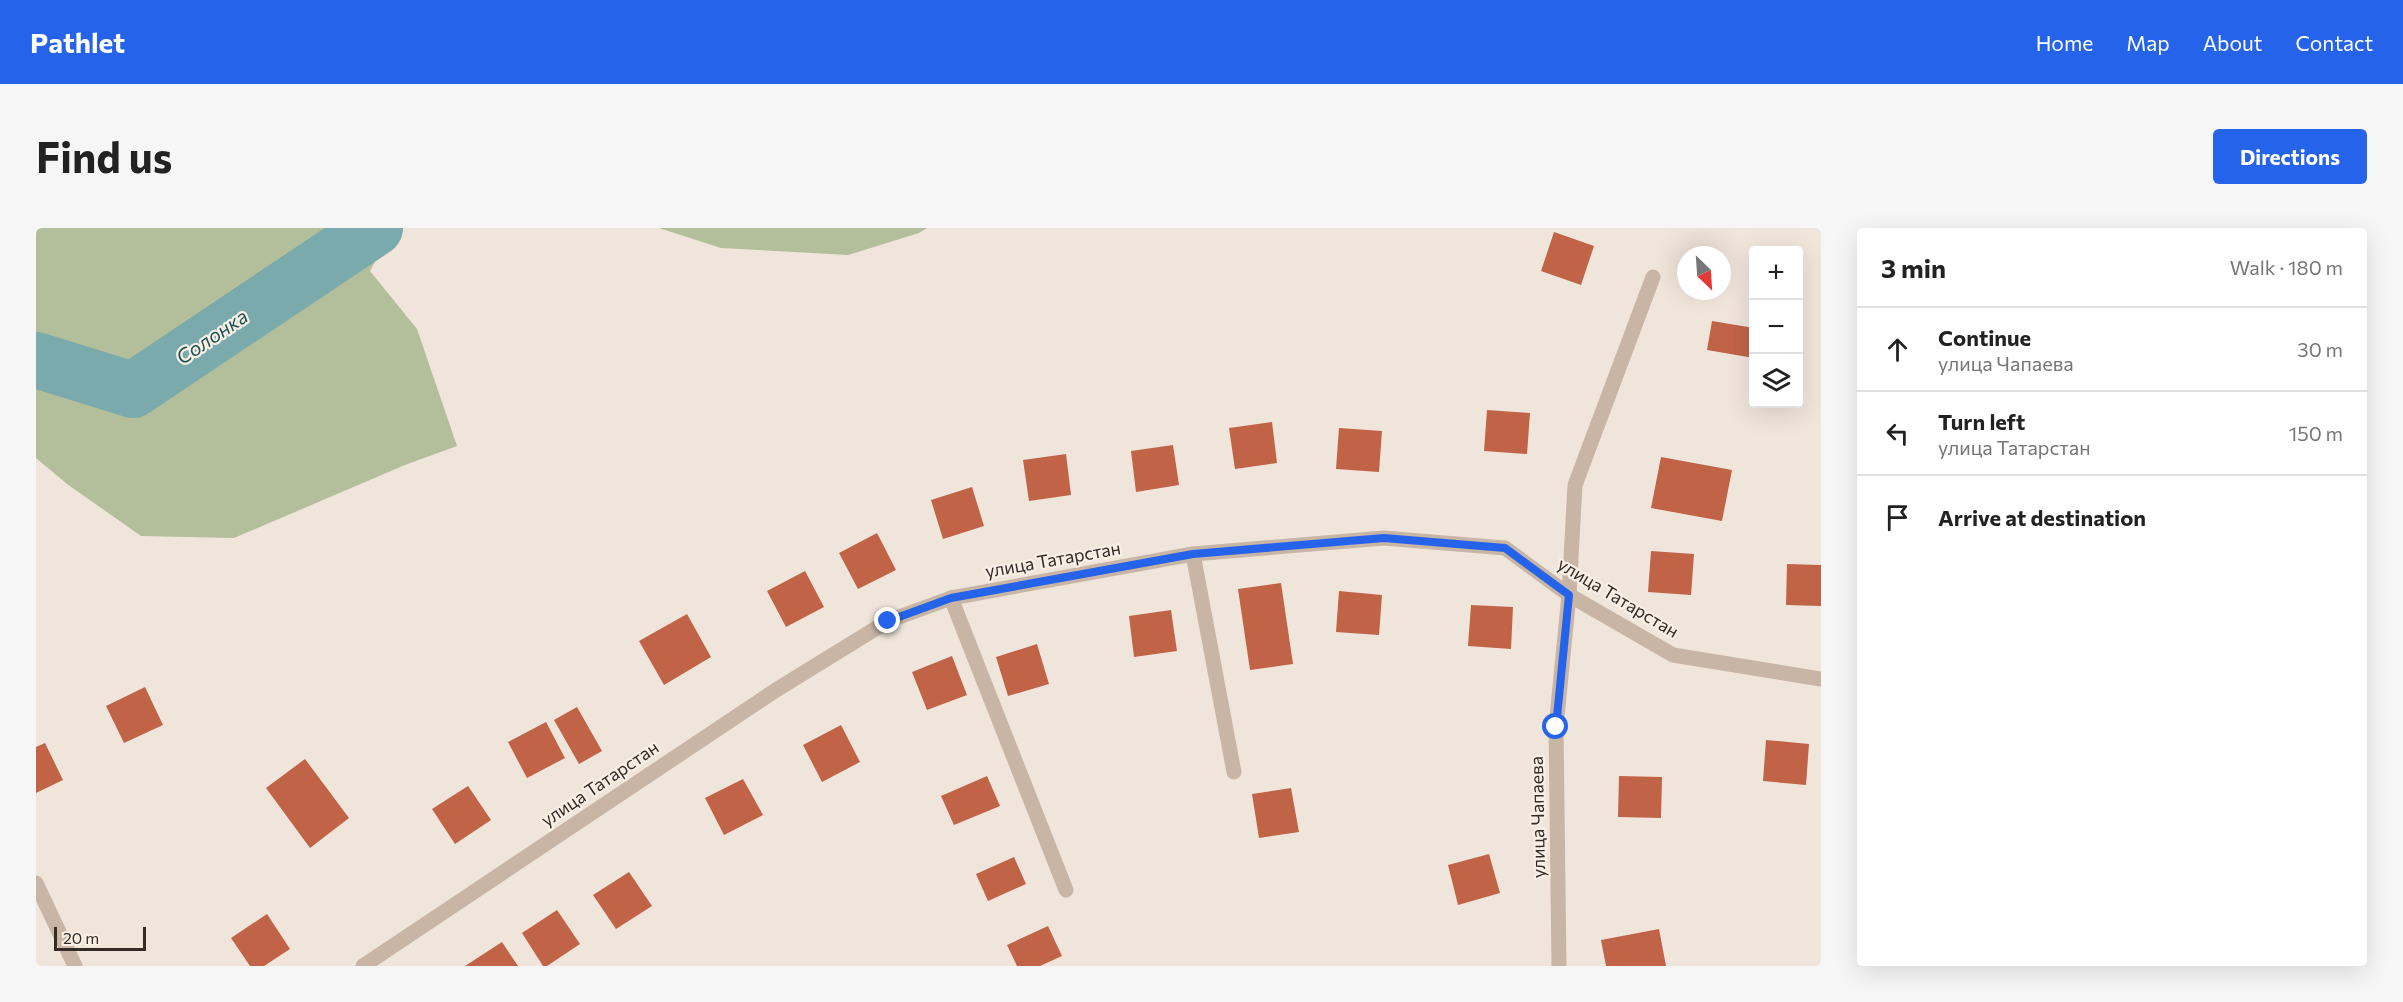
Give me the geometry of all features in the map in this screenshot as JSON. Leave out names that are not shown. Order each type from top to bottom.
[{"type":"street","name":"улица Чапаева","points":[[1559,966],[1556,727],[1569,595],[1575,485],[1653,277]]},
{"type":"street","name":"улица Татарстан","points":[[363,966],[776,690],[888,621],[951,598],[1193,554],[1384,538],[1505,548],[1569,595],[1673,655],[1821,679]]},
{"type":"street","points":[[1193,554],[1234,772]]},
{"type":"street","points":[[951,598],[1066,890]]},
{"type":"street","points":[[36,883],[75,966]]},
{"type":"green space","points":[[36,228],[393,228],[370,271],[417,329],[457,446],[405,465],[234,538],[141,536],[67,484],[36,458]]},
{"type":"green space","points":[[659,228],[927,228],[919,233],[848,255],[721,248]]},
{"type":"building","points":[[1554,232],[1594,246],[1581,285],[1541,271]]},
{"type":"building","points":[[1712,321],[1749,327],[1749,357],[1707,350]]},
{"type":"building","points":[[1487,410],[1530,413],[1527,454],[1484,451]]},
{"type":"building","points":[[1272,422],[1277,463],[1235,469],[1229,428]]},
{"type":"building","points":[[1339,428],[1382,431],[1379,472],[1336,469]]},
{"type":"building","points":[[1173,445],[1179,485],[1136,492],[1131,451]]},
{"type":"building","points":[[1066,454],[1071,495],[1029,501],[1023,460]]},
{"type":"building","points":[[1661,457],[1732,470],[1722,521],[1651,508]]},
{"type":"building","points":[[972,487],[984,526],[943,539],[931,500]]},
{"type":"building","points":[[877,533],[896,570],[858,589],[839,553]]},
{"type":"building","points":[[1651,551],[1694,554],[1691,595],[1648,592]]},
{"type":"building","points":[[1787,564],[1821,565],[1821,606],[1786,605]]},
{"type":"building","points":[[805,571],[824,607],[786,627],[767,591]]},
{"type":"building","points":[[1281,583],[1293,664],[1250,670],[1238,589]]},
{"type":"building","points":[[1339,591],[1382,595],[1379,635],[1336,632]]},
{"type":"building","points":[[1471,605],[1513,607],[1511,649],[1468,646]]},
{"type":"building","points":[[1171,610],[1177,651],[1134,657],[1129,616]]},
{"type":"building","points":[[687,614],[711,657],[664,685],[639,641]]},
{"type":"building","points":[[1037,644],[1049,684],[1008,696],[996,657]]},
{"type":"building","points":[[952,656],[967,695],[927,710],[912,672]]},
{"type":"building","points":[[145,687],[163,725],[124,743],[106,706]]},
{"type":"building","points":[[577,707],[602,751],[579,764],[554,720]]},
{"type":"building","points":[[546,722],[565,758],[527,778],[508,742]]},
{"type":"building","points":[[841,725],[860,762],[822,782],[803,745]]},
{"type":"building","points":[[1766,740],[1809,744],[1806,785],[1763,781]]},
{"type":"building","points":[[45,743],[63,780],[36,793],[36,747]]},
{"type":"building","points":[[305,759],[349,818],[310,848],[266,788]]},
{"type":"building","points":[[987,776],[1000,806],[954,825],[941,796]]},
{"type":"building","points":[[1619,776],[1662,777],[1661,818],[1618,817]]},
{"type":"building","points":[[743,779],[763,815],[724,835],[705,798]]},
{"type":"building","points":[[468,786],[491,820],[455,844],[432,809]]},
{"type":"building","points":[[1291,788],[1299,832],[1259,838],[1252,794]]},
{"type":"building","points":[[1489,854],[1500,893],[1458,905],[1448,865]]},
{"type":"building","points":[[1014,857],[1026,884],[988,901],[976,874]]},
{"type":"building","points":[[629,872],[652,906],[616,929],[593,895]]},
{"type":"building","points":[[557,910],[580,944],[547,966],[543,966],[522,933]]},
{"type":"building","points":[[267,914],[290,949],[264,966],[250,966],[231,938]]},
{"type":"building","points":[[1048,926],[1062,956],[1040,966],[1017,966],[1007,945]]},
{"type":"building","points":[[1659,929],[1666,966],[1606,966],[1601,940]]},
{"type":"building","points":[[502,942],[518,966],[465,966]]},
{"type":"waterway","name":"Солонка","points":[[36,360],[133,390],[375,228]]},
{"type":"route","points":[[888,621],[951,598],[1193,554],[1384,538],[1505,548],[1569,595],[1556,727]]}]
